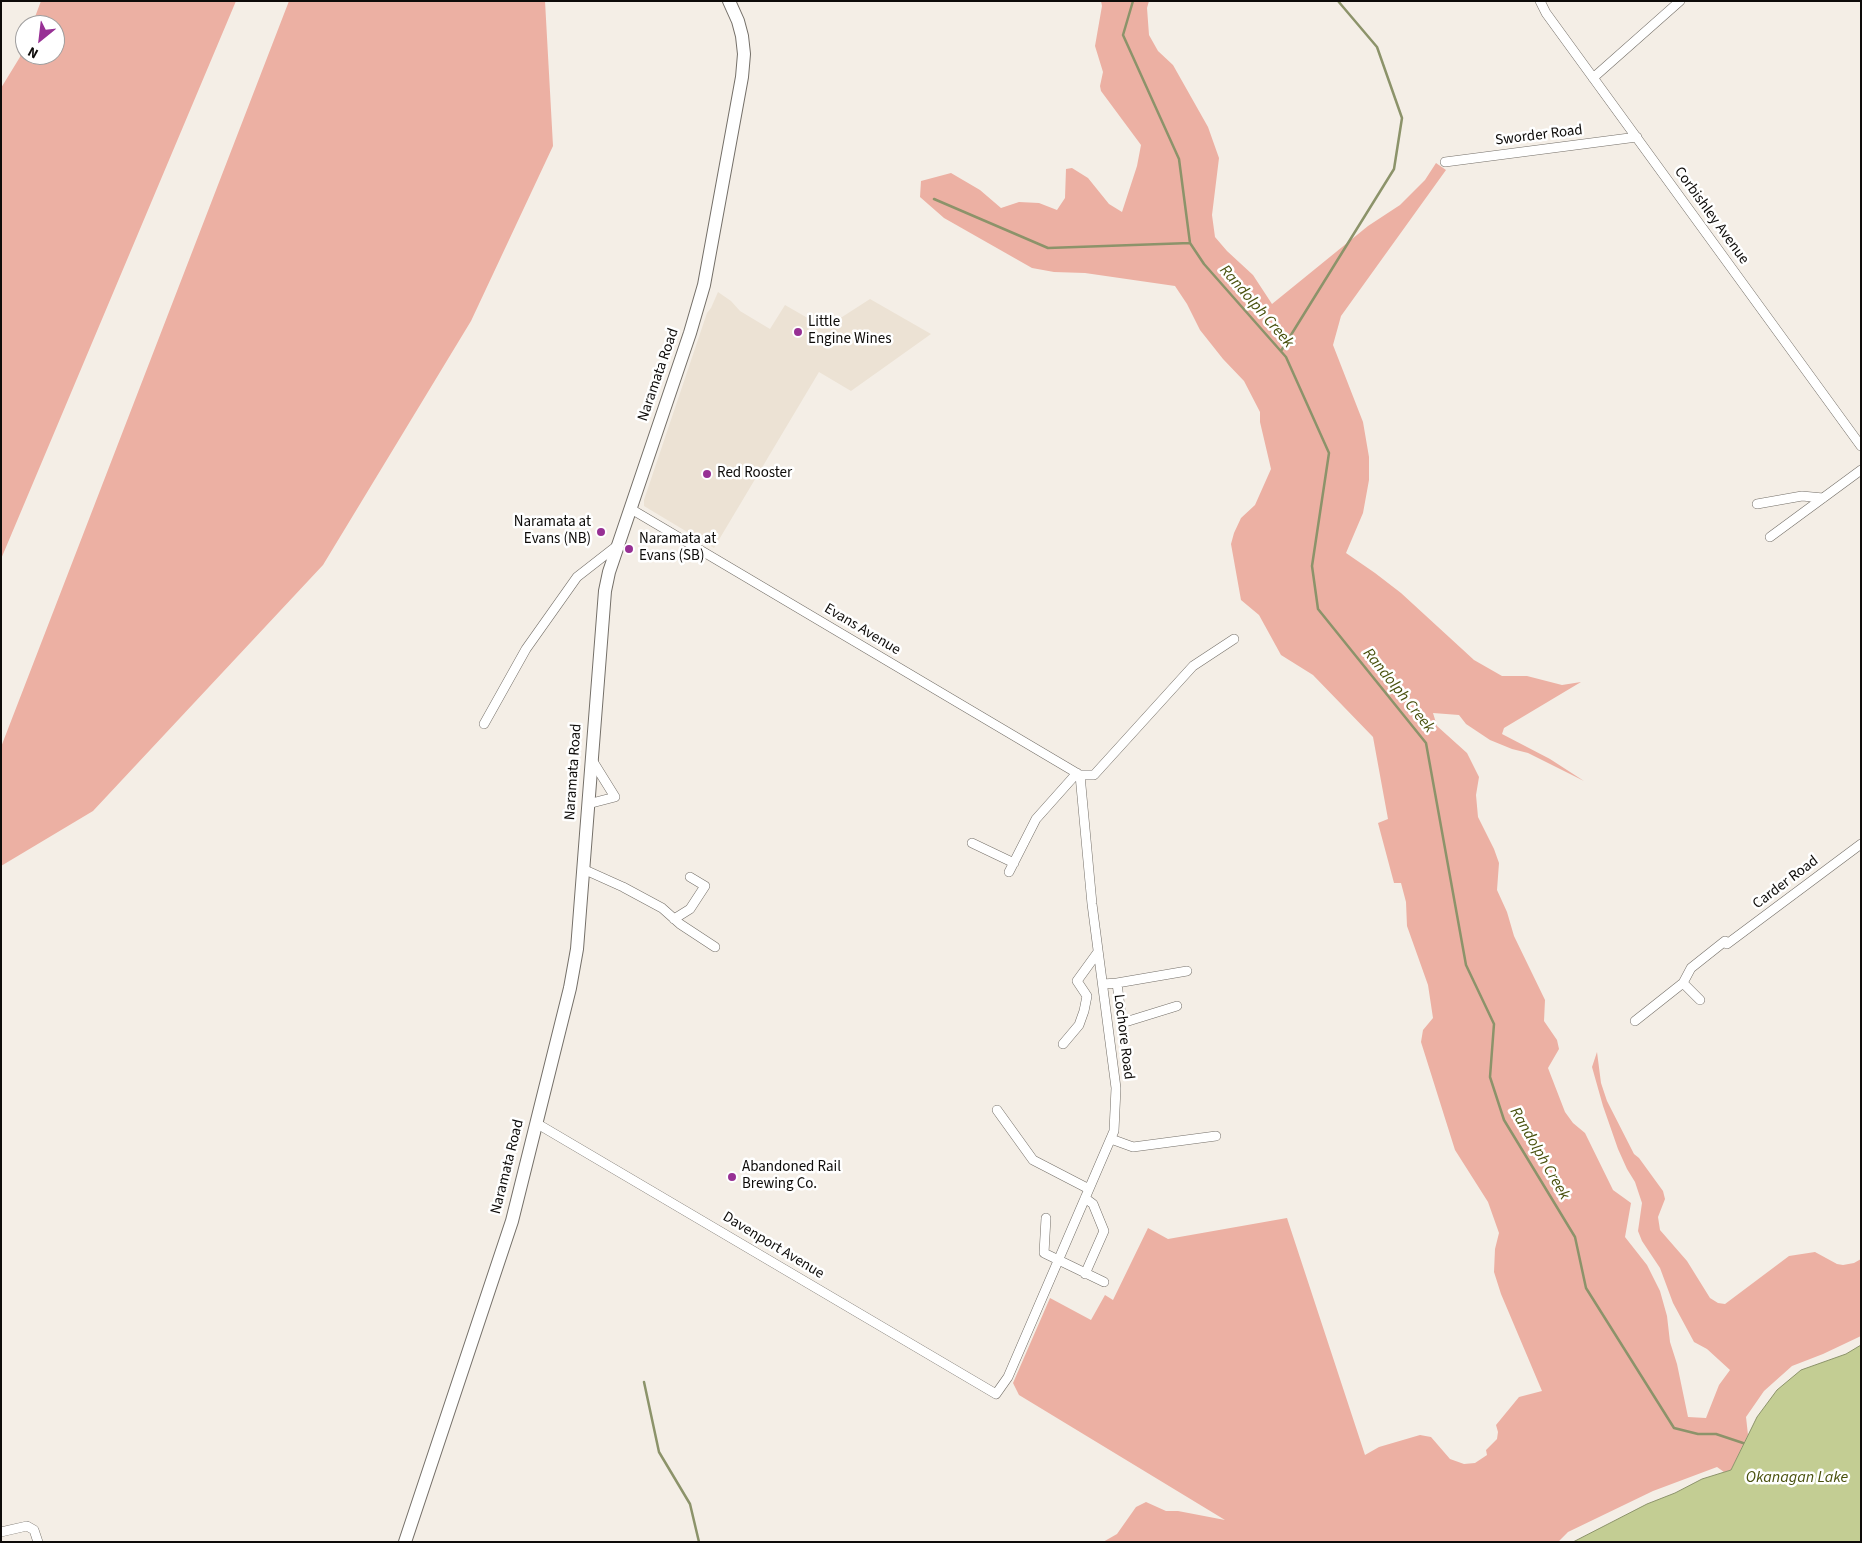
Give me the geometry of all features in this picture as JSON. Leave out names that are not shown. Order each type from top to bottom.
[{"type":"main road","name":"Naramata Road","points":[[405,1542],[512,1221],[575,967],[605,592],[609,572],[690,333],[704,285],[743,62],[742,36],[729,1]]},
{"type":"street","name":"Corbishley Avenue","points":[[1540,1],[1546,13],[1861,446]]},
{"type":"street","points":[[1593,78],[1680,1]]},
{"type":"street","name":"Sworder Road","points":[[1445,162],[1637,138]]},
{"type":"street","points":[[1770,537],[1861,470]]},
{"type":"street","points":[[1757,504],[1802,496],[1823,498]]},
{"type":"street","name":"Evans Avenue","points":[[631,509],[1078,774]]},
{"type":"street","points":[[484,724],[526,649],[577,577],[618,545]]},
{"type":"street","points":[[1009,872],[1036,818],[1078,774],[1094,774],[1193,666],[1234,639]]},
{"type":"street","points":[[588,804],[616,798],[592,760]]},
{"type":"street","name":"Lochore Road","points":[[996,1394],[1008,1378],[1114,1131],[1116,1088],[1092,904],[1078,774]]},
{"type":"street","points":[[972,843],[1014,863]]},
{"type":"street","name":"Carder Road","points":[[1635,1021],[1683,983],[1691,968],[1861,844]]},
{"type":"street","points":[[583,869],[623,887],[662,908],[674,920],[715,947]]},
{"type":"street","points":[[674,920],[690,909],[705,886],[690,877]]},
{"type":"street","points":[[1063,1044],[1079,1025],[1084,1011],[1087,996],[1077,981],[1098,952]]},
{"type":"street","points":[[1103,984],[1187,971]]},
{"type":"street","points":[[1117,983],[1122,1023],[1177,1006]]},
{"type":"street","points":[[1683,983],[1700,1000]]},
{"type":"street","points":[[997,1110],[1033,1160],[1089,1189]]},
{"type":"street","name":"Davenport Avenue","points":[[536,1123],[996,1394]]},
{"type":"street","points":[[1111,1139],[1133,1147],[1216,1136]]},
{"type":"street","points":[[1085,1198],[1093,1204],[1104,1231],[1085,1274]]},
{"type":"street","points":[[1046,1218],[1044,1252],[1058,1261],[1104,1282]]},
{"type":"street","points":[[1,1532],[27,1526],[34,1530],[38,1542]]},
{"type":"shaded area","points":[[41,1],[236,1],[1,559],[1,88],[15,65],[65,65],[65,15],[36,15]]},
{"type":"shaded area","points":[[289,1],[545,1],[553,146],[471,321],[323,565],[93,811],[1,866],[1,747]]},
{"type":"shaded area","points":[[1101,1],[1149,1],[1147,8],[1149,35],[1158,51],[1173,65],[1208,127],[1219,158],[1212,215],[1215,237],[1253,275],[1272,304],[1368,226],[1400,205],[1425,180],[1436,163],[1446,170],[1341,316],[1333,345],[1363,422],[1369,457],[1369,480],[1363,513],[1346,553],[1401,593],[1474,660],[1502,676],[1527,676],[1562,685],[1581,682],[1504,728],[1502,734],[1550,759],[1584,781],[1528,753],[1490,740],[1466,724],[1459,715],[1433,713],[1437,726],[1467,753],[1479,777],[1476,795],[1478,817],[1499,863],[1497,890],[1507,912],[1514,936],[1545,1000],[1544,1021],[1557,1040],[1559,1049],[1548,1068],[1565,1112],[1573,1123],[1585,1133],[1613,1190],[1631,1203],[1625,1237],[1647,1265],[1660,1291],[1688,1417],[1706,1418],[1719,1385],[1730,1370],[1707,1349],[1694,1342],[1673,1303],[1660,1268],[1642,1241],[1638,1231],[1642,1203],[1635,1182],[1618,1149],[1603,1106],[1592,1067],[1597,1052],[1601,1083],[1607,1101],[1634,1154],[1663,1191],[1665,1199],[1658,1217],[1660,1230],[1687,1261],[1710,1298],[1718,1303],[1725,1304],[1789,1256],[1815,1252],[1837,1264],[1843,1265],[1854,1263],[1861,1259],[1861,1336],[1792,1366],[1764,1391],[1746,1417],[1748,1435],[1731,1470],[1724,1472],[1717,1467],[1653,1491],[1568,1532],[1558,1542],[1103,1542],[1117,1534],[1136,1507],[1146,1502],[1166,1511],[1178,1511],[1225,1520],[1019,1395],[1013,1383],[1050,1298],[1091,1320],[1105,1295],[1113,1300],[1148,1228],[1168,1239],[1287,1218],[1365,1455],[1379,1447],[1420,1435],[1431,1437],[1450,1459],[1464,1464],[1475,1463],[1487,1455],[1486,1450],[1497,1439],[1496,1425],[1519,1397],[1542,1391],[1501,1294],[1494,1272],[1495,1249],[1499,1233],[1488,1202],[1455,1150],[1421,1042],[1423,1030],[1433,1018],[1428,985],[1407,926],[1406,902],[1401,883],[1394,883],[1378,823],[1388,819],[1373,737],[1313,675],[1281,655],[1259,615],[1241,600],[1231,544],[1241,518],[1255,505],[1271,469],[1260,422],[1260,412],[1244,381],[1223,359],[1200,330],[1187,304],[1175,286],[1085,273],[1054,272],[1032,268],[944,218],[920,197],[921,181],[951,173],[980,190],[1001,208],[1019,202],[1039,203],[1057,210],[1065,198],[1066,169],[1072,168],[1088,178],[1109,204],[1122,212],[1137,166],[1141,145],[1101,91],[1100,86],[1103,72],[1095,46],[1102,6]]},
{"type":"shaded area","points":[[718,292],[731,301],[740,311],[770,329],[785,305],[825,328],[870,299],[931,334],[851,391],[819,372],[714,548],[644,506],[644,500],[707,313]]},
{"type":"water","name":"Okanagan Lake","points":[[1861,1345],[1861,1542],[1573,1542],[1647,1504],[1675,1493],[1702,1479],[1731,1470],[1757,1417],[1777,1390],[1801,1370],[1846,1354]]},
{"type":"waterway","name":"Randolph Creek","points":[[1133,1],[1123,35],[1179,159],[1190,243],[1204,264],[1286,357],[1329,453],[1312,566],[1318,609],[1426,743],[1466,965],[1494,1024],[1490,1077],[1504,1120],[1575,1237],[1586,1288],[1674,1428],[1698,1434],[1716,1434],[1743,1443]]},
{"type":"waterway","points":[[1281,351],[1394,169],[1402,118],[1377,47],[1338,1]]},
{"type":"waterway","points":[[934,199],[1048,248],[1190,243]]},
{"type":"waterway","points":[[644,1382],[659,1452],[690,1504],[699,1542]]},
{"type":"place","name":"Little Engine Wines","points":[[798,332]]},
{"type":"place","name":"Red Rooster","points":[[707,474]]},
{"type":"place","name":"Naramata at Evans (NB)","points":[[601,532]]},
{"type":"place","name":"Naramata at Evans (SB)","points":[[629,549]]},
{"type":"place","name":"Abandoned Rail Brewing Co.","points":[[732,1177]]}]
